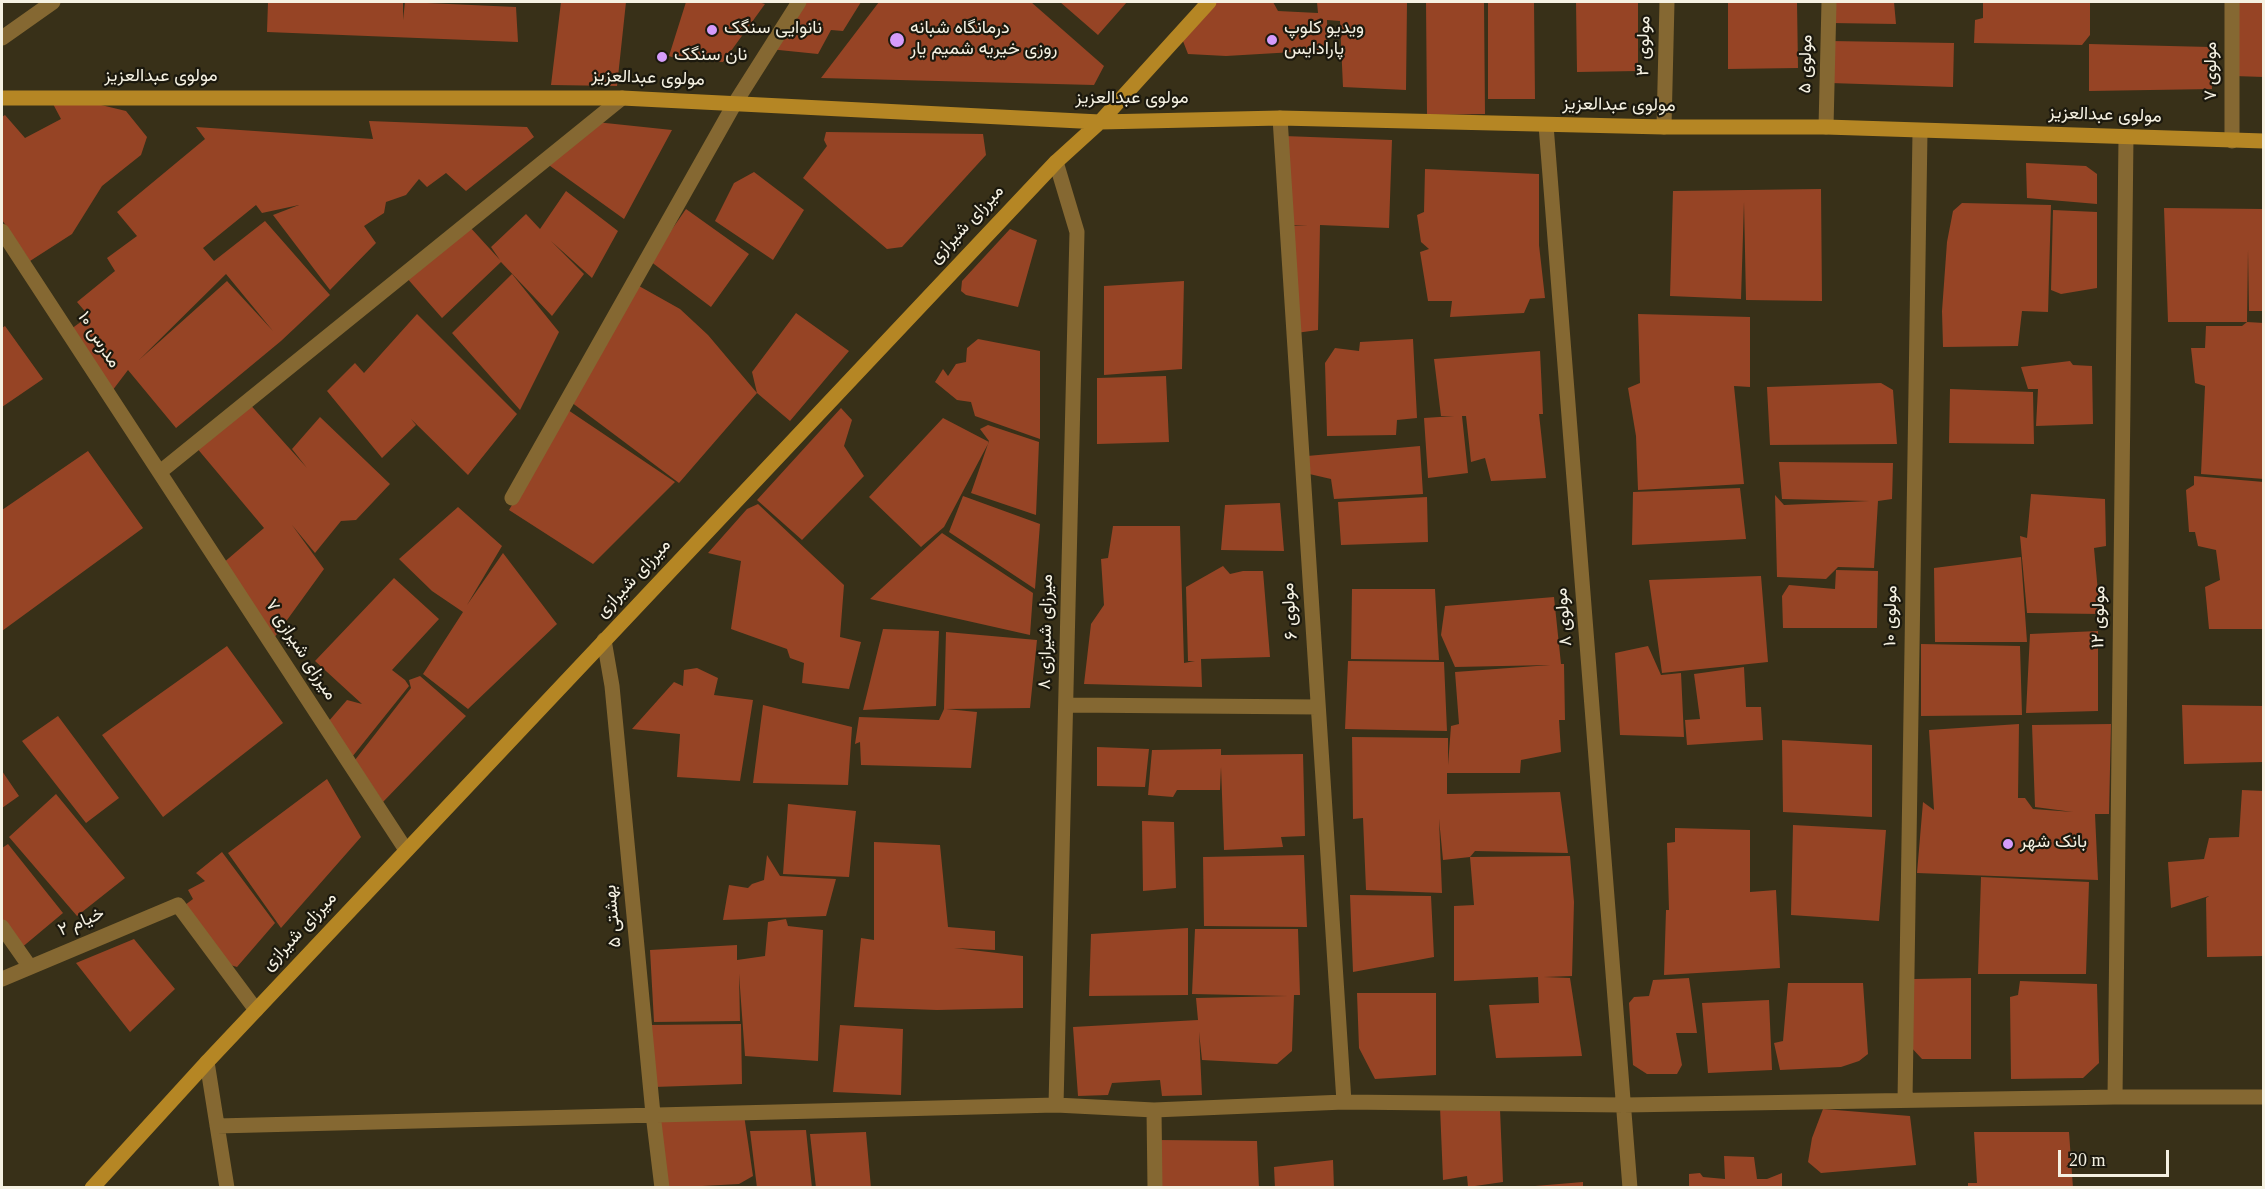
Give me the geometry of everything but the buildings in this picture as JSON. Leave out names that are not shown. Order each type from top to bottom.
[{"type":"main road","name":"میرزای شیرازی","points":[[92,1188],[406,850],[1056,162],[1100,122],[1209,2]]},
{"type":"main road","name":"مولوی عبدالعزیز","points":[[2,98],[621,98],[1100,122],[1280,118],[1664,127],[1826,127],[1920,132],[2264,141]]},
{"type":"street","points":[[2,38],[53,2]]},
{"type":"street","points":[[512,498],[735,103],[799,2]]},
{"type":"street","name":"مولوی ۳","points":[[1664,127],[1667,2]]},
{"type":"street","name":"مولوی ۵","points":[[1826,127],[1829,2]]},
{"type":"street","name":"مولوی ۷","points":[[2232,2],[2232,141]]},
{"type":"street","points":[[160,472],[621,98]]},
{"type":"street","name":"مولوی ۶","points":[[1280,118],[1344,1102]]},
{"type":"street","name":"مولوی ۸","points":[[1546,125],[1630,1188]]},
{"type":"street","name":"مولوی ۱۰","points":[[1905,1100],[1920,132]]},
{"type":"street","name":"مولوی ۱۲","points":[[2115,1097],[2126,136]]},
{"type":"street","name":"میرزای شیرازی ۸","points":[[1056,162],[1077,232],[1056,1106]]},
{"type":"street","name":"مدرس ۱۰","points":[[2,231],[160,472]]},
{"type":"street","name":"میرزای شیرازی ۷","points":[[160,472],[406,850]]},
{"type":"street","name":"بهشتی ۵","points":[[604,640],[612,686],[662,1188]]},
{"type":"street","points":[[1066,705],[1318,707]]},
{"type":"street","name":"خیام ۲","points":[[2,980],[177,905],[256,1010]]},
{"type":"street","points":[[2,927],[30,968]]},
{"type":"street","points":[[207,1062],[226,1188]]},
{"type":"street","points":[[217,1126],[1056,1106],[1154,1110],[1344,1102],[1624,1105],[2115,1097],[2264,1097]]},
{"type":"street","points":[[1154,1110],[1155,1188]]},
{"type":"place","name":"نانوایی سنگک","points":[[712,30]]},
{"type":"place","name":"درمانگاه شبانه روزی خیریه شمیم یار","points":[[897,40]]},
{"type":"place","name":"ویدیو کلوپ پارادایس","points":[[1272,40]]},
{"type":"place","name":"نان سنگک","points":[[662,57]]},
{"type":"place","name":"بانک شهر","points":[[2008,844]]}]
